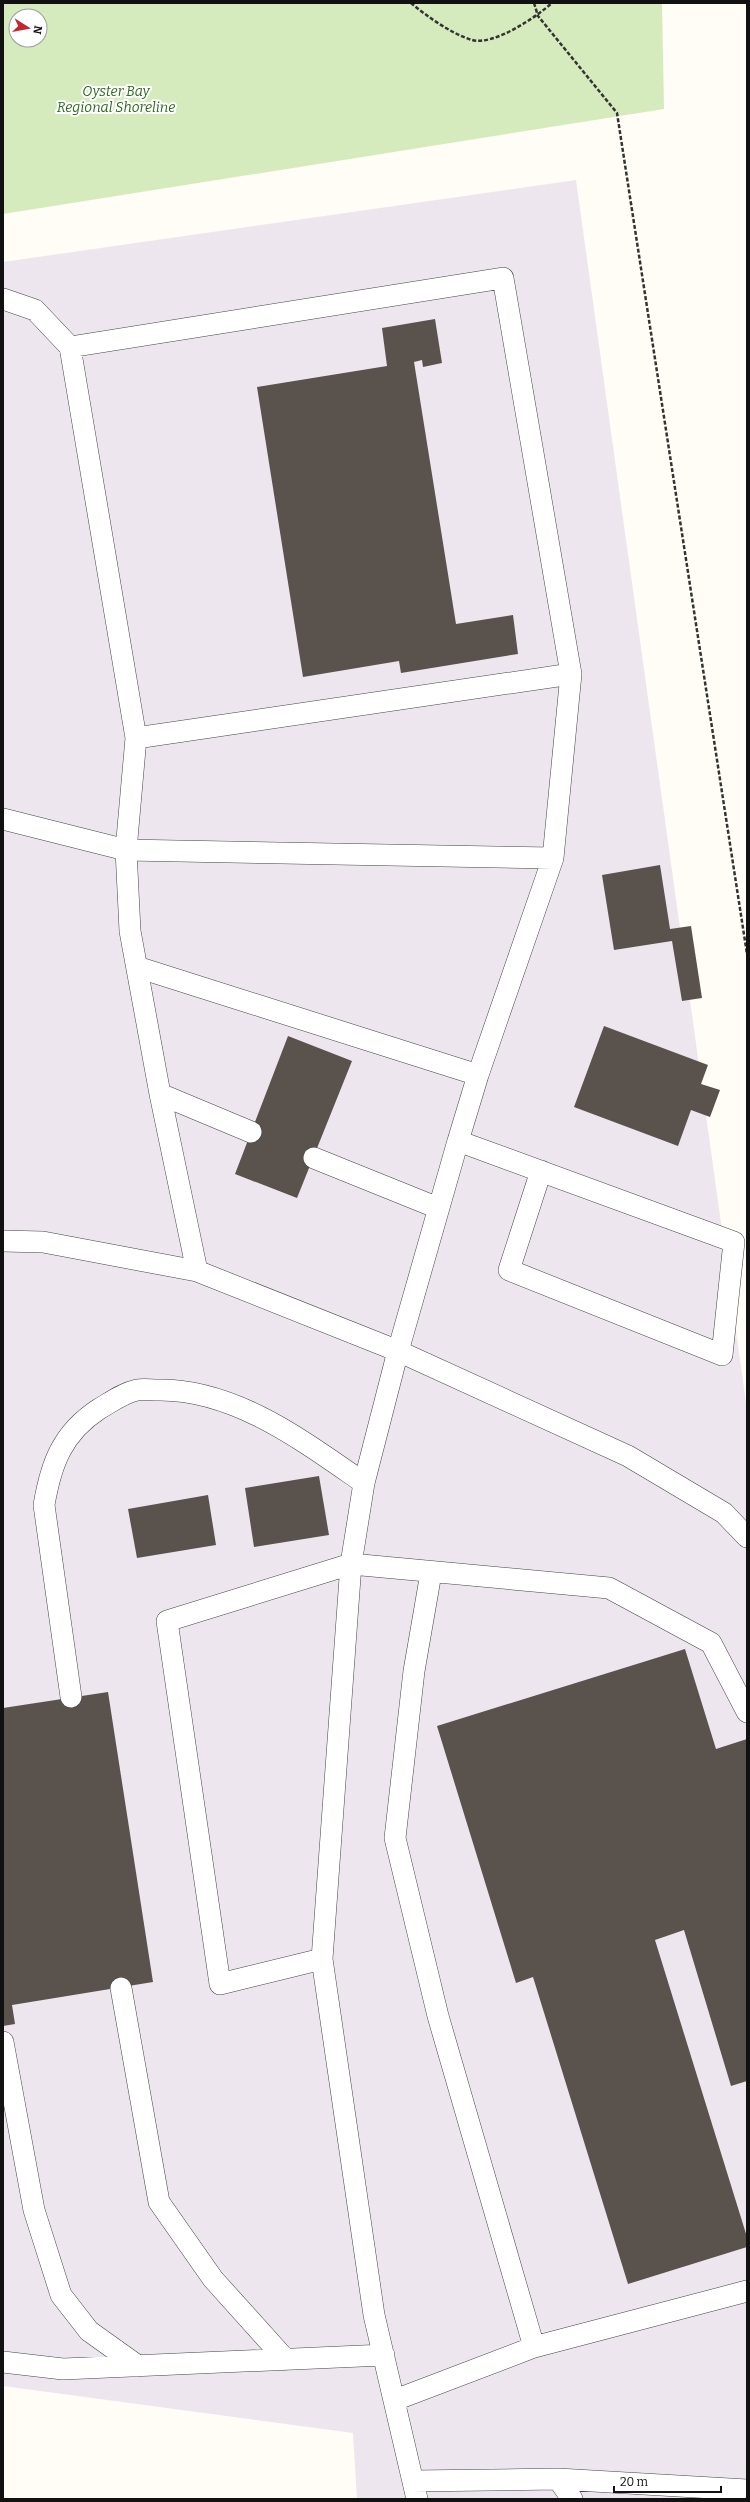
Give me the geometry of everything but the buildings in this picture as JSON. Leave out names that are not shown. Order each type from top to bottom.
[{"type":"lane","points":[[70,346],[503,278],[571,674],[553,858],[478,1075],[438,1208],[398,1351],[364,1483],[351,1564],[322,1959],[374,2315],[415,2490],[558,2479],[747,2490]]},
{"type":"lane","points":[[3,299],[36,310],[70,346],[136,738],[126,850],[130,931],[160,1094],[197,1271]]},
{"type":"lane","points":[[136,738],[571,674]]},
{"type":"lane","points":[[3,819],[126,850],[553,858]]},
{"type":"lane","points":[[137,967],[478,1075]]},
{"type":"lane","points":[[160,1094],[251,1132]]},
{"type":"lane","points":[[458,1142],[541,1171],[734,1242],[722,1355],[509,1270],[541,1171]]},
{"type":"lane","points":[[314,1158],[438,1208]]},
{"type":"lane","points":[[3,1241],[43,1242],[197,1271],[398,1351],[628,1456],[724,1513],[747,1536]]},
{"type":"lane","points":[[71,1697],[44,1505],[49,1474],[65,1439],[90,1415],[118,1397],[137,1390],[172,1389],[206,1395],[253,1413],[306,1443],[364,1483]]},
{"type":"lane","points":[[322,1959],[220,1984],[167,1621],[351,1564],[430,1573],[609,1588],[710,1643],[747,1712]]},
{"type":"lane","points":[[430,1573],[414,1671],[395,1838],[438,2016],[534,2347]]},
{"type":"lane","points":[[121,1988],[160,2202],[213,2279],[286,2360]]},
{"type":"lane","points":[[3,2042],[34,2210],[61,2295],[89,2331],[138,2366]]},
{"type":"lane","points":[[394,2400],[534,2347],[747,2290]]},
{"type":"lane","points":[[3,2362],[63,2369],[384,2355]]},
{"type":"lane","points":[[558,2479],[572,2499]]},
{"type":"path","points":[[411,3],[430,18],[473,40],[494,38],[538,16],[552,3]]},
{"type":"path","points":[[534,3],[538,16],[617,113],[747,954]]},
{"type":"shaded area","points":[[576,180],[747,1410],[747,2499],[357,2499],[353,2433],[3,2386],[3,262]]},
{"type":"green space","name":"Oyster Bay Regional Shoreline","points":[[3,3],[662,3],[664,109],[3,214]]}]
